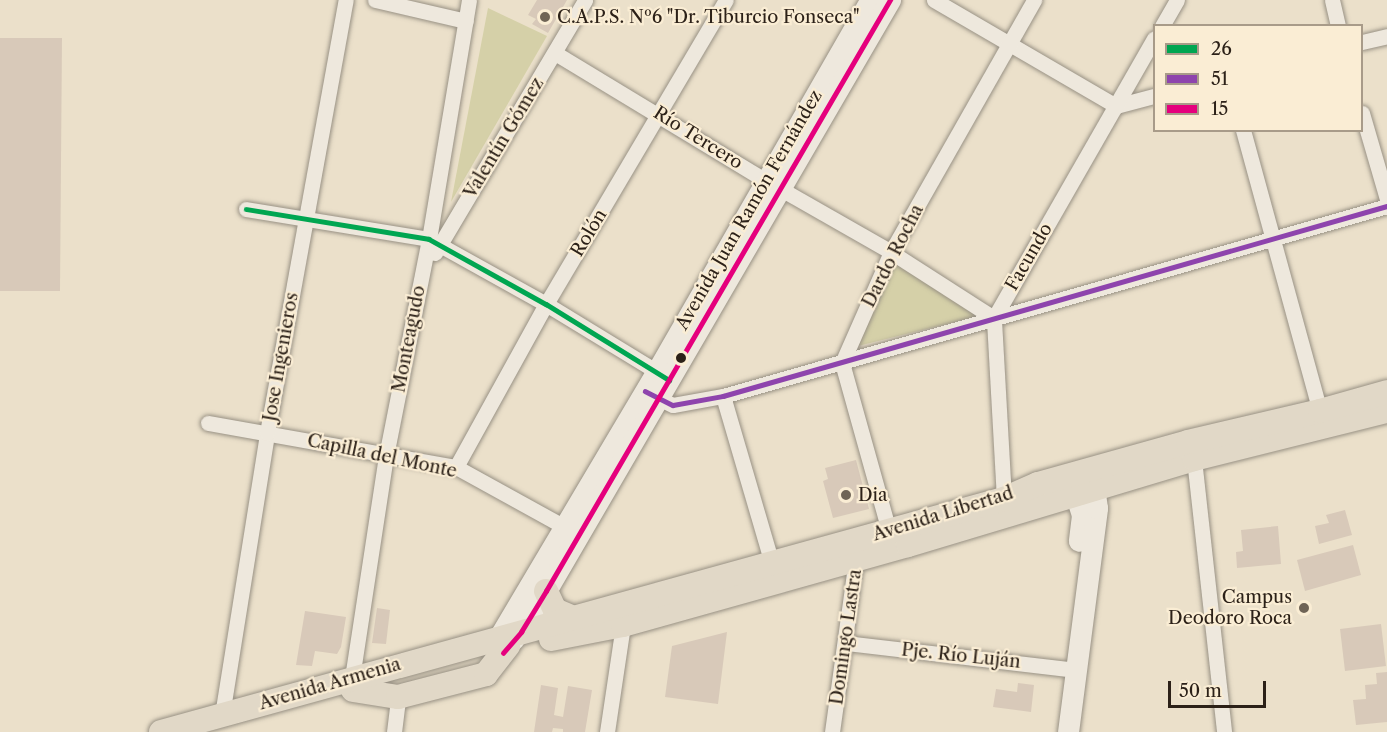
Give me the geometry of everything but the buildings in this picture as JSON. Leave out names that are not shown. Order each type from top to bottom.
[{"type":"main road","name":"Avenida Juan Ramón Fernández","points":[[509,638],[663,376],[772,184],[870,0]]},
{"type":"main road","name":"Avenida Juan Ramón Fernández","points":[[772,184],[890,0]]},
{"type":"main road","name":"Avenida Libertad","points":[[509,638],[772,564],[853,551],[889,531],[1004,499],[1038,484],[1086,487],[1188,442],[1320,411],[1387,392]]},
{"type":"main road","name":"Avenida Libertad","points":[[509,638],[590,633],[623,625],[853,551],[1086,487],[1387,411]]},
{"type":"main road","points":[[1068,732],[1070,669],[1086,487]]},
{"type":"main road","name":"Avenida Juan Ramón Fernández","points":[[509,638],[546,591],[570,531]]},
{"type":"main road","points":[[546,591],[555,610],[576,619]]},
{"type":"main road","points":[[352,684],[398,697],[486,674],[509,638]]},
{"type":"main road","name":"Avenida Armenia","points":[[161,732],[217,724],[509,638]]},
{"type":"main road","points":[[1055,732],[1070,669]]},
{"type":"street","name":"Jose Ingenieros","points":[[217,724],[267,432],[346,0]]},
{"type":"street","points":[[375,0],[466,21]]},
{"type":"street","name":"Monteagudo","points":[[352,684],[386,456],[422,275],[434,242],[469,0]]},
{"type":"street","name":"Valentín Gómez","points":[[434,242],[555,53],[585,0]]},
{"type":"street","name":"Rolón","points":[[456,468],[546,304],[726,0]]},
{"type":"street","points":[[934,0],[1116,106],[1153,97]]},
{"type":"street","name":"Dardo Rocha","points":[[842,363],[891,252],[1034,0]]},
{"type":"street","points":[[1163,24],[1177,0]]},
{"type":"street","points":[[1332,0],[1338,24]]},
{"type":"street","points":[[1363,42],[1387,36]]},
{"type":"street","name":"Facundo","points":[[994,318],[1153,42]]},
{"type":"street","name":"Río Tercero","points":[[555,53],[660,114],[772,184],[891,252],[994,318]]},
{"type":"street","points":[[1363,116],[1387,199]]},
{"type":"street","points":[[1244,132],[1320,411]]},
{"type":"street","points":[[651,395],[673,405],[723,396],[1387,206]]},
{"type":"street","points":[[246,209],[434,242],[546,304],[663,376]]},
{"type":"street","points":[[994,318],[1004,499]]},
{"type":"street","points":[[842,363],[889,531]]},
{"type":"street","points":[[723,396],[772,564]]},
{"type":"street","name":"Capilla del Monte","points":[[208,423],[456,468],[570,531]]},
{"type":"street","points":[[1194,459],[1224,732]]},
{"type":"street","name":"Domingo Lastra","points":[[832,732],[846,643],[853,551]]},
{"type":"street","points":[[607,732],[623,625]]},
{"type":"street","name":"Pje. Río Luján","points":[[846,643],[1070,669]]},
{"type":"street","points":[[394,732],[398,697]]},
{"type":"shaded area","points":[[488,8],[547,36],[451,202]]},
{"type":"shaded area","points":[[894,258],[983,315],[858,346]]},
{"type":"transit line","name":"15","points":[[503,653],[521,632],[546,591],[890,0]]},
{"type":"transit line","name":"51","points":[[645,391],[673,405],[723,396],[1387,206]]},
{"type":"transit line","name":"26","points":[[246,209],[429,239],[546,304],[669,380]]},
{"type":"place","name":"C.A.P.S. Nº6 \"Dr. Tiburcio Fonseca\"","points":[[545,17]]},
{"type":"place","name":"Dia","points":[[846,495]]},
{"type":"place","name":"Campus Deodoro Roca","points":[[1304,608]]}]
